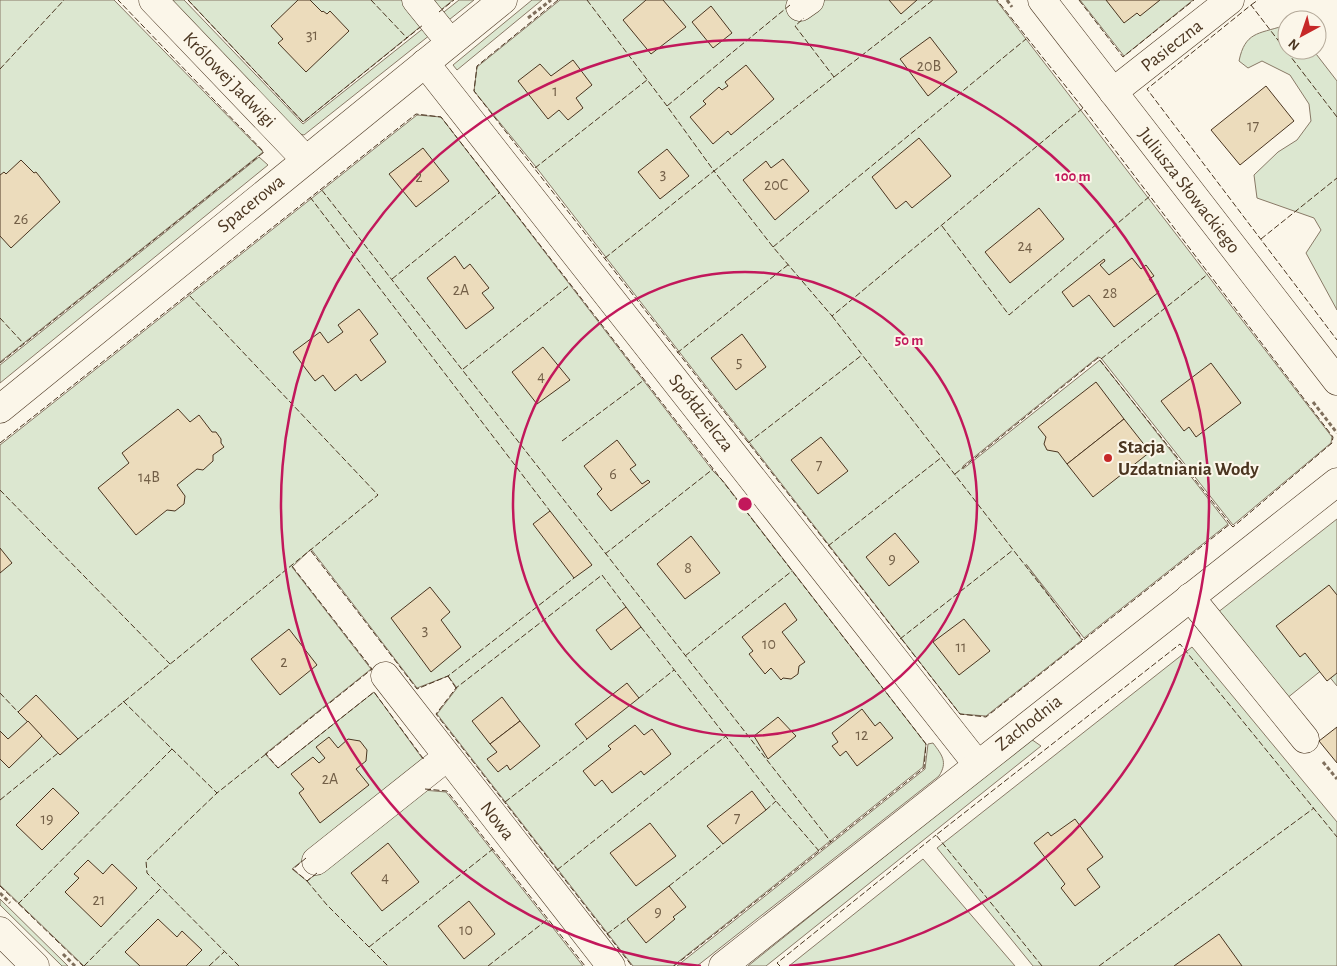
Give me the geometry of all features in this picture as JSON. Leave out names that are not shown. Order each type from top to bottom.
[{"type":"street","name":"Królowej Jadwigi","points":[[153,0],[306,160]]},
{"type":"street","points":[[416,0],[450,42]]},
{"type":"street","name":"Spacerowa","points":[[0,409],[503,0]]},
{"type":"street","name":"Juliusza Słowackiego","points":[[1042,0],[1337,381]]},
{"type":"street","name":"Pasieczna","points":[[1113,92],[1230,0]]},
{"type":"street","name":"Spółdzielcza","points":[[425,63],[977,764]]},
{"type":"street","name":"Zachodnia","points":[[723,966],[1337,482]]},
{"type":"street","points":[[1190,597],[1306,740]]},
{"type":"street","name":"Nowa","points":[[385,676],[610,966]]},
{"type":"street","points":[[316,861],[447,757]]},
{"type":"street","points":[[0,931],[35,966]]},
{"type":"path","points":[[522,23],[551,0]]},
{"type":"green space","points":[[0,0],[114,0],[263,152],[0,362]]},
{"type":"green space","points":[[170,0],[184,0],[303,124],[459,0],[474,0],[304,135],[300,134]]},
{"type":"green space","points":[[188,0],[453,0],[303,122]]},
{"type":"green space","points":[[532,0],[542,0],[457,70],[453,65]]},
{"type":"green space","points":[[560,0],[996,0],[1332,437],[1331,443],[1233,525],[1101,358],[1098,357],[963,466],[963,469],[1100,360],[1228,524],[1084,638],[1026,564],[1082,640],[986,716],[960,714],[536,167],[474,91],[477,67]]},
{"type":"green space","points":[[1080,0],[1193,0],[1124,56]]},
{"type":"green space","points":[[1277,28],[1277,60],[1321,60],[1337,81],[1337,310],[1306,253],[1321,230],[1314,218],[1257,198],[1254,175],[1278,152],[1297,140],[1311,121],[1309,104],[1290,75],[1262,61],[1248,68],[1239,61],[1245,44],[1249,39]]},
{"type":"green space","points":[[417,115],[441,117],[926,744],[923,767],[673,966],[633,966],[437,714],[457,688],[448,676],[417,688],[311,549],[292,567],[371,669],[265,754],[278,768],[374,692],[425,762],[292,869],[307,881],[423,790],[446,792],[583,966],[84,966],[0,885],[0,445]]},
{"type":"green space","points":[[259,157],[268,165],[0,383],[0,365]]},
{"type":"green space","points":[[1337,519],[1337,686],[1323,669],[1286,699],[1217,613]]},
{"type":"green space","points":[[1192,647],[1337,822],[1337,966],[1033,966],[937,848]]},
{"type":"green space","points":[[1031,739],[1041,746],[766,966],[748,966]]},
{"type":"green space","points":[[933,743],[943,759],[943,767],[939,776],[697,966],[677,966],[925,769],[928,744]]},
{"type":"green space","points":[[923,859],[1015,966],[789,966]]},
{"type":"green space","points":[[0,899],[68,966],[62,966],[0,905]]},
{"type":"building","points":[[298,0],[310,0],[322,12],[327,14],[330,11],[349,31],[306,72],[278,43],[283,39],[271,26]]},
{"type":"building","points":[[646,0],[663,0],[686,27],[651,54],[623,20]]},
{"type":"building","points":[[889,0],[917,0],[901,14]]},
{"type":"building","points":[[1106,0],[1160,0],[1140,16],[1137,13],[1124,23]]},
{"type":"building","points":[[711,6],[732,33],[713,48],[692,22]]},
{"type":"building","points":[[930,37],[957,72],[928,96],[900,59]]},
{"type":"building","points":[[573,60],[592,85],[576,98],[583,108],[568,120],[559,110],[548,119],[518,81],[540,64],[551,76]]},
{"type":"building","points":[[746,65],[774,99],[731,135],[728,131],[713,144],[690,117],[706,104],[703,101],[719,87],[722,90],[728,86],[725,82]]},
{"type":"building","points":[[1266,86],[1294,121],[1240,165],[1211,130]]},
{"type":"building","points":[[919,138],[951,176],[912,208],[906,201],[896,209],[872,177]]},
{"type":"building","points":[[423,148],[449,181],[416,207],[389,174]]},
{"type":"building","points":[[667,149],[689,176],[660,199],[638,172]]},
{"type":"building","points":[[783,159],[809,191],[775,220],[743,180],[766,161],[771,168]]},
{"type":"building","points":[[21,160],[34,173],[36,172],[60,202],[11,248],[0,236],[0,175],[4,172],[6,174]]},
{"type":"building","points":[[1039,208],[1064,239],[1010,283],[985,252]]},
{"type":"building","points":[[455,256],[464,269],[470,264],[489,288],[482,293],[494,308],[466,329],[427,278]]},
{"type":"building","points":[[1132,258],[1141,269],[1146,265],[1154,276],[1149,279],[1159,292],[1114,327],[1089,295],[1073,307],[1062,292],[1104,259],[1105,261],[1100,265],[1109,275]]},
{"type":"building","points":[[359,309],[378,334],[370,340],[386,362],[361,381],[356,374],[335,391],[323,375],[315,381],[293,352],[320,332],[328,343],[343,332],[338,325]]},
{"type":"building","points":[[742,334],[766,367],[736,390],[711,358]]},
{"type":"building","points":[[543,347],[570,380],[537,404],[512,372]]},
{"type":"building","points":[[1211,363],[1241,403],[1196,437],[1189,427],[1184,431],[1161,401]]},
{"type":"building","points":[[1096,382],[1124,419],[1067,464],[1058,452],[1047,450],[1044,444],[1046,437],[1038,427]]},
{"type":"building","points":[[178,409],[190,422],[199,415],[212,432],[216,432],[224,447],[213,455],[213,461],[203,470],[197,469],[177,485],[185,496],[184,504],[175,511],[167,510],[136,535],[98,488],[129,463],[122,453]]},
{"type":"building","name":"Stacja Uzdatniania Wody","points":[[1124,419],[1150,452],[1093,497],[1067,464]]},
{"type":"building","points":[[821,437],[848,471],[818,494],[791,460]]},
{"type":"building","points":[[617,440],[636,465],[630,469],[642,484],[648,480],[650,482],[611,511],[597,494],[602,489],[584,466]]},
{"type":"building","points":[[550,511],[592,565],[574,578],[533,524]]},
{"type":"building","points":[[895,533],[919,562],[889,586],[866,557]]},
{"type":"building","points":[[691,536],[720,573],[685,599],[657,564]]},
{"type":"building","points":[[0,548],[12,563],[0,573]]},
{"type":"building","points":[[1329,585],[1337,595],[1337,673],[1327,681],[1305,653],[1300,657],[1276,626]]},
{"type":"building","points":[[430,587],[450,612],[441,620],[461,647],[431,672],[391,618]]},
{"type":"building","points":[[785,603],[797,620],[782,632],[805,662],[799,666],[798,674],[791,679],[783,678],[781,680],[771,668],[765,674],[749,654],[753,651],[742,637]]},
{"type":"building","points":[[626,607],[641,627],[611,650],[596,630]]},
{"type":"building","points":[[964,619],[990,651],[959,675],[933,642]]},
{"type":"building","points":[[289,629],[317,665],[280,695],[251,659]]},
{"type":"building","points":[[627,683],[639,698],[587,739],[575,724]]},
{"type":"building","points":[[36,695],[78,739],[60,755],[18,712]]},
{"type":"building","points":[[502,697],[520,721],[490,744],[472,721]]},
{"type":"building","points":[[862,709],[875,726],[880,722],[893,738],[857,766],[846,751],[840,756],[832,746],[838,742],[832,733]]},
{"type":"building","points":[[778,717],[796,736],[768,759],[754,736]]},
{"type":"building","points":[[28,721],[42,736],[9,768],[0,759],[0,731],[8,739]]},
{"type":"building","points":[[520,721],[540,746],[510,770],[507,765],[498,772],[487,759],[497,752],[490,744]]},
{"type":"building","points":[[635,725],[644,735],[652,729],[671,754],[644,775],[641,771],[612,793],[602,780],[595,786],[583,771],[611,749],[608,746]]},
{"type":"building","points":[[1337,727],[1337,763],[1319,741]]},
{"type":"building","points":[[329,737],[338,748],[348,739],[360,741],[367,750],[366,761],[356,769],[369,785],[320,823],[299,793],[304,789],[291,774],[313,757],[319,763],[325,758],[316,747]]},
{"type":"building","points":[[53,788],[79,813],[42,850],[16,825]]},
{"type":"building","points":[[752,791],[766,810],[723,844],[707,826]]},
{"type":"building","points":[[1075,819],[1103,857],[1087,869],[1100,887],[1075,906],[1061,888],[1065,884],[1034,843],[1048,832],[1051,836]]},
{"type":"building","points":[[650,823],[676,856],[636,886],[610,853]]},
{"type":"building","points":[[388,843],[419,882],[382,911],[351,873]]},
{"type":"building","points":[[88,860],[103,874],[112,864],[137,888],[101,927],[65,892],[79,878],[74,874]]},
{"type":"building","points":[[669,886],[686,907],[673,917],[675,919],[646,943],[627,919]]},
{"type":"building","points":[[469,901],[495,934],[464,959],[438,926]]},
{"type":"building","points":[[158,919],[177,937],[182,931],[202,950],[186,966],[140,966],[125,952]]},
{"type":"building","points":[[1219,934],[1242,966],[1174,966]]},
{"type":"fence","points":[[0,69],[64,0]]},
{"type":"fence","points":[[0,363],[264,152],[118,0]]},
{"type":"fence","points":[[188,0],[303,122],[423,25]]},
{"type":"fence","points":[[371,0],[407,38]]},
{"type":"fence","points":[[439,12],[454,0]]},
{"type":"fence","points":[[558,0],[477,66],[474,91],[960,714],[986,717],[1230,524],[1233,527],[1332,443],[1333,437],[1083,108],[997,0]]},
{"type":"fence","points":[[587,0],[667,106]]},
{"type":"fence","points":[[834,77],[933,0]]},
{"type":"fence","points":[[1079,0],[1123,57],[1194,0]]},
{"type":"fence","points":[[1251,5],[1258,0]]},
{"type":"fence","points":[[790,5],[667,106],[714,171],[834,77],[795,26],[804,18]]},
{"type":"fence","points":[[1337,117],[1251,5],[1147,89],[1337,340]]},
{"type":"fence","points":[[773,247],[1026,39]]},
{"type":"fence","points":[[535,168],[647,80]]},
{"type":"fence","points":[[605,258],[714,171],[773,247],[832,316],[1083,108]]},
{"type":"fence","points":[[0,443],[416,114],[441,117],[926,744],[924,768],[831,842],[321,189]]},
{"type":"fence","points":[[1261,239],[1337,178]]},
{"type":"fence","points":[[392,279],[499,193]]},
{"type":"fence","points":[[942,226],[1009,315],[1150,196]]},
{"type":"fence","points":[[310,197],[550,511]]},
{"type":"fence","points":[[677,353],[789,264]]},
{"type":"fence","points":[[1101,359],[1208,274]]},
{"type":"fence","points":[[463,369],[570,285]]},
{"type":"fence","points":[[78,739],[378,495],[188,294]]},
{"type":"fence","points":[[832,316],[1083,640]]},
{"type":"fence","points":[[0,318],[24,344]]},
{"type":"fence","points":[[748,443],[862,355]]},
{"type":"fence","points":[[955,474],[1098,358],[1231,525]]},
{"type":"fence","points":[[562,441],[644,380]]},
{"type":"fence","points":[[828,546],[942,457]]},
{"type":"fence","points":[[605,554],[713,469]]},
{"type":"fence","points":[[0,490],[170,664]]},
{"type":"fence","points":[[900,639],[1013,550]]},
{"type":"fence","points":[[311,551],[417,689],[448,676],[574,578]]},
{"type":"fence","points":[[292,566],[372,669],[266,754],[278,768],[374,692],[425,761]]},
{"type":"fence","points":[[685,656],[792,571]]},
{"type":"fence","points":[[626,607],[602,575],[456,688],[436,714],[632,966]]},
{"type":"fence","points":[[641,627],[776,801],[819,851]]},
{"type":"fence","points":[[1042,966],[936,835],[1180,644],[1337,837]]},
{"type":"fence","points":[[639,698],[674,670]]},
{"type":"fence","points":[[448,676],[456,688]]},
{"type":"fence","points":[[0,693],[18,712]]},
{"type":"fence","points":[[123,701],[217,793]]},
{"type":"fence","points":[[557,870],[726,736]]},
{"type":"fence","points":[[505,802],[587,739]]},
{"type":"fence","points":[[18,904],[172,749]]},
{"type":"fence","points":[[0,800],[58,753]]},
{"type":"fence","points":[[239,966],[147,873],[146,861],[217,793],[266,754]]},
{"type":"fence","points":[[425,789],[447,791],[585,966]]},
{"type":"fence","points":[[766,810],[776,801]]},
{"type":"fence","points":[[1099,966],[1314,808]]},
{"type":"fence","points":[[780,966],[777,963],[936,835]]},
{"type":"fence","points":[[674,966],[831,842]]},
{"type":"fence","points":[[669,886],[723,844]]},
{"type":"fence","points":[[369,947],[493,849]]},
{"type":"fence","points":[[306,858],[293,869],[307,881],[317,873]]},
{"type":"fence","points":[[307,881],[327,905],[388,966]]},
{"type":"fence","points":[[0,886],[83,966]]},
{"type":"fence","points":[[84,966],[161,888]]},
{"type":"fence","points":[[488,966],[548,919]]},
{"type":"fence","points":[[607,934],[627,919]]},
{"type":"fence","points":[[209,966],[224,952]]},
{"type":"place","name":"Stacja Uzdatniania Wody","points":[[1108,458]]}]
